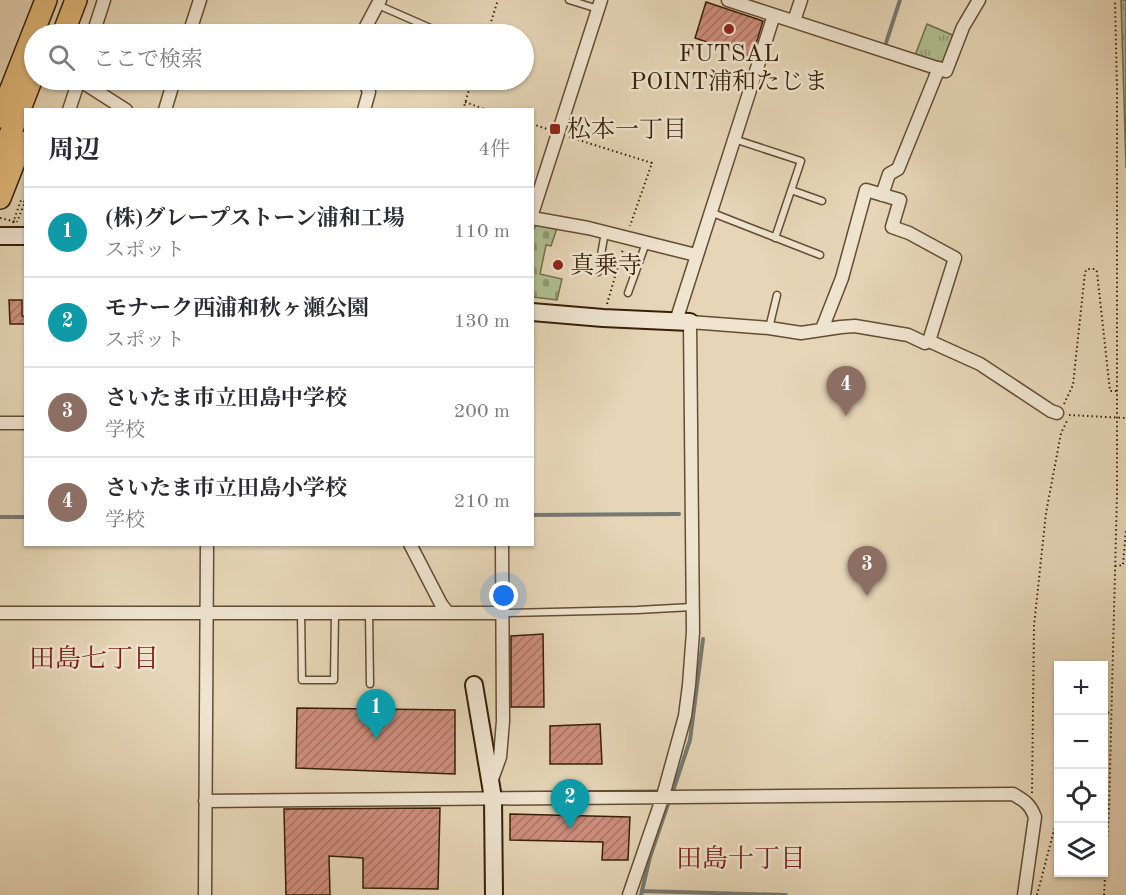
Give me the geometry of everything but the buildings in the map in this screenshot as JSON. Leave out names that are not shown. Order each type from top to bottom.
[{"type":"highway","points":[[24,24],[34,0]]},
{"type":"highway","points":[[37,24],[46,0]]},
{"type":"highway","points":[[53,24],[62,0]]},
{"type":"highway","points":[[67,24],[76,0]]},
{"type":"highway","points":[[0,84],[24,25]]},
{"type":"highway","points":[[0,117],[24,56]]},
{"type":"highway","points":[[0,160],[27,90]]},
{"type":"highway","points":[[35,108],[42,90]]},
{"type":"highway","points":[[0,198],[24,138]]},
{"type":"street","points":[[96,24],[104,0]]},
{"type":"street","points":[[192,24],[200,0]]},
{"type":"street","points":[[728,0],[946,71],[963,27],[979,0]]},
{"type":"street","points":[[794,21],[801,0]]},
{"type":"street","points":[[370,24],[379,2]]},
{"type":"street","points":[[534,210],[600,5]]},
{"type":"street","points":[[629,895],[663,796],[685,716],[689,685],[693,607],[683,321],[696,255],[774,15]]},
{"type":"street","points":[[882,195],[889,174],[898,169],[939,68]]},
{"type":"street","points":[[70,108],[76,90]]},
{"type":"street","points":[[95,90],[123,108]]},
{"type":"street","points":[[166,108],[171,90]]},
{"type":"street","points":[[365,108],[368,90]]},
{"type":"street","points":[[822,329],[842,278],[866,190],[900,200],[892,227],[909,233],[955,258],[929,341]]},
{"type":"street","points":[[534,216],[696,255]]},
{"type":"street","points":[[2,228],[21,229]]},
{"type":"street","points":[[534,312],[683,321],[801,333],[855,326],[908,335],[925,343],[929,341],[980,364],[1057,413]]},
{"type":"street","points":[[0,423],[24,423]]},
{"type":"street","points":[[205,895],[207,546]]},
{"type":"street","points":[[411,546],[448,613]]},
{"type":"street","points":[[492,790],[500,757],[503,721],[502,546]]},
{"type":"street","points":[[0,613],[503,613]]},
{"type":"street","points":[[474,685],[492,790],[494,895]]},
{"type":"street","points":[[205,801],[492,790],[663,796],[1013,794],[1032,808],[1035,817],[1024,895]]},
{"type":"lane","points":[[569,0],[600,5]]},
{"type":"lane","points":[[379,2],[423,24]]},
{"type":"lane","points":[[734,139],[801,161],[775,238]]},
{"type":"lane","points":[[791,190],[822,201]]},
{"type":"lane","points":[[710,212],[820,255]]},
{"type":"lane","points":[[598,272],[605,232]]},
{"type":"lane","points":[[628,293],[646,243]]},
{"type":"lane","points":[[769,328],[777,295]]},
{"type":"lane","points":[[503,613],[693,607]]},
{"type":"lane","points":[[301,613],[302,680],[334,680],[335,613]]},
{"type":"lane","points":[[369,613],[370,684]]},
{"type":"path","points":[[490,24],[498,0]]},
{"type":"path","points":[[1104,895],[1109,809],[1116,566],[1118,89],[1115,0]]},
{"type":"path","points":[[464,108],[469,90]]},
{"type":"path","points":[[465,102],[482,108]]},
{"type":"path","points":[[534,125],[652,164],[626,238],[603,318]]},
{"type":"path","points":[[14,218],[21,200],[24,202]]},
{"type":"path","points":[[0,219],[21,229],[24,209]]},
{"type":"path","points":[[0,219],[2,228]]},
{"type":"path","points":[[1057,413],[1063,409],[1073,385],[1087,269],[1095,269],[1097,272],[1110,391],[1117,391]]},
{"type":"path","points":[[1025,801],[1032,792],[1034,626],[1046,513],[1061,433],[1069,415],[1126,418]]},
{"type":"path","points":[[1116,566],[1123,565],[1126,529]]},
{"type":"path","points":[[1037,895],[1057,823]]},
{"type":"green space","points":[[1121,0],[1126,0],[1126,168]]},
{"type":"green space","points":[[927,24],[957,37],[944,68],[914,58]]},
{"type":"green space","points":[[537,224],[557,228],[551,246],[546,245],[540,274],[562,279],[557,300],[534,297],[534,228]]},
{"type":"waterway","points":[[885,46],[900,0]]},
{"type":"waterway","points":[[534,515],[679,514]]},
{"type":"waterway","points":[[0,517],[24,517]]},
{"type":"waterway","points":[[672,794],[690,740],[703,639]]},
{"type":"waterway","points":[[641,895],[650,857],[669,801]]},
{"type":"waterway","points":[[642,891],[786,895]]},
{"type":"place","name":"FUTSAL POINT浦和たじま","points":[[729,29]]},
{"type":"place","name":"松本一丁目","points":[[555,129]]},
{"type":"place","name":"真乗寺","points":[[558,265]]},
{"type":"place","name":"さいたま市立田島小学校","points":[[846,416]]},
{"type":"place","name":"さいたま市立田島中学校","points":[[867,596]]},
{"type":"place","name":"(株)グレープストーン浦和工場","points":[[376,739]]},
{"type":"place","name":"モナーク西浦和秋ヶ瀬公園","points":[[570,829]]},
{"type":"district","name":"田島七丁目","points":[[94,658]]},
{"type":"district","name":"田島十丁目","points":[[741,858]]}]
